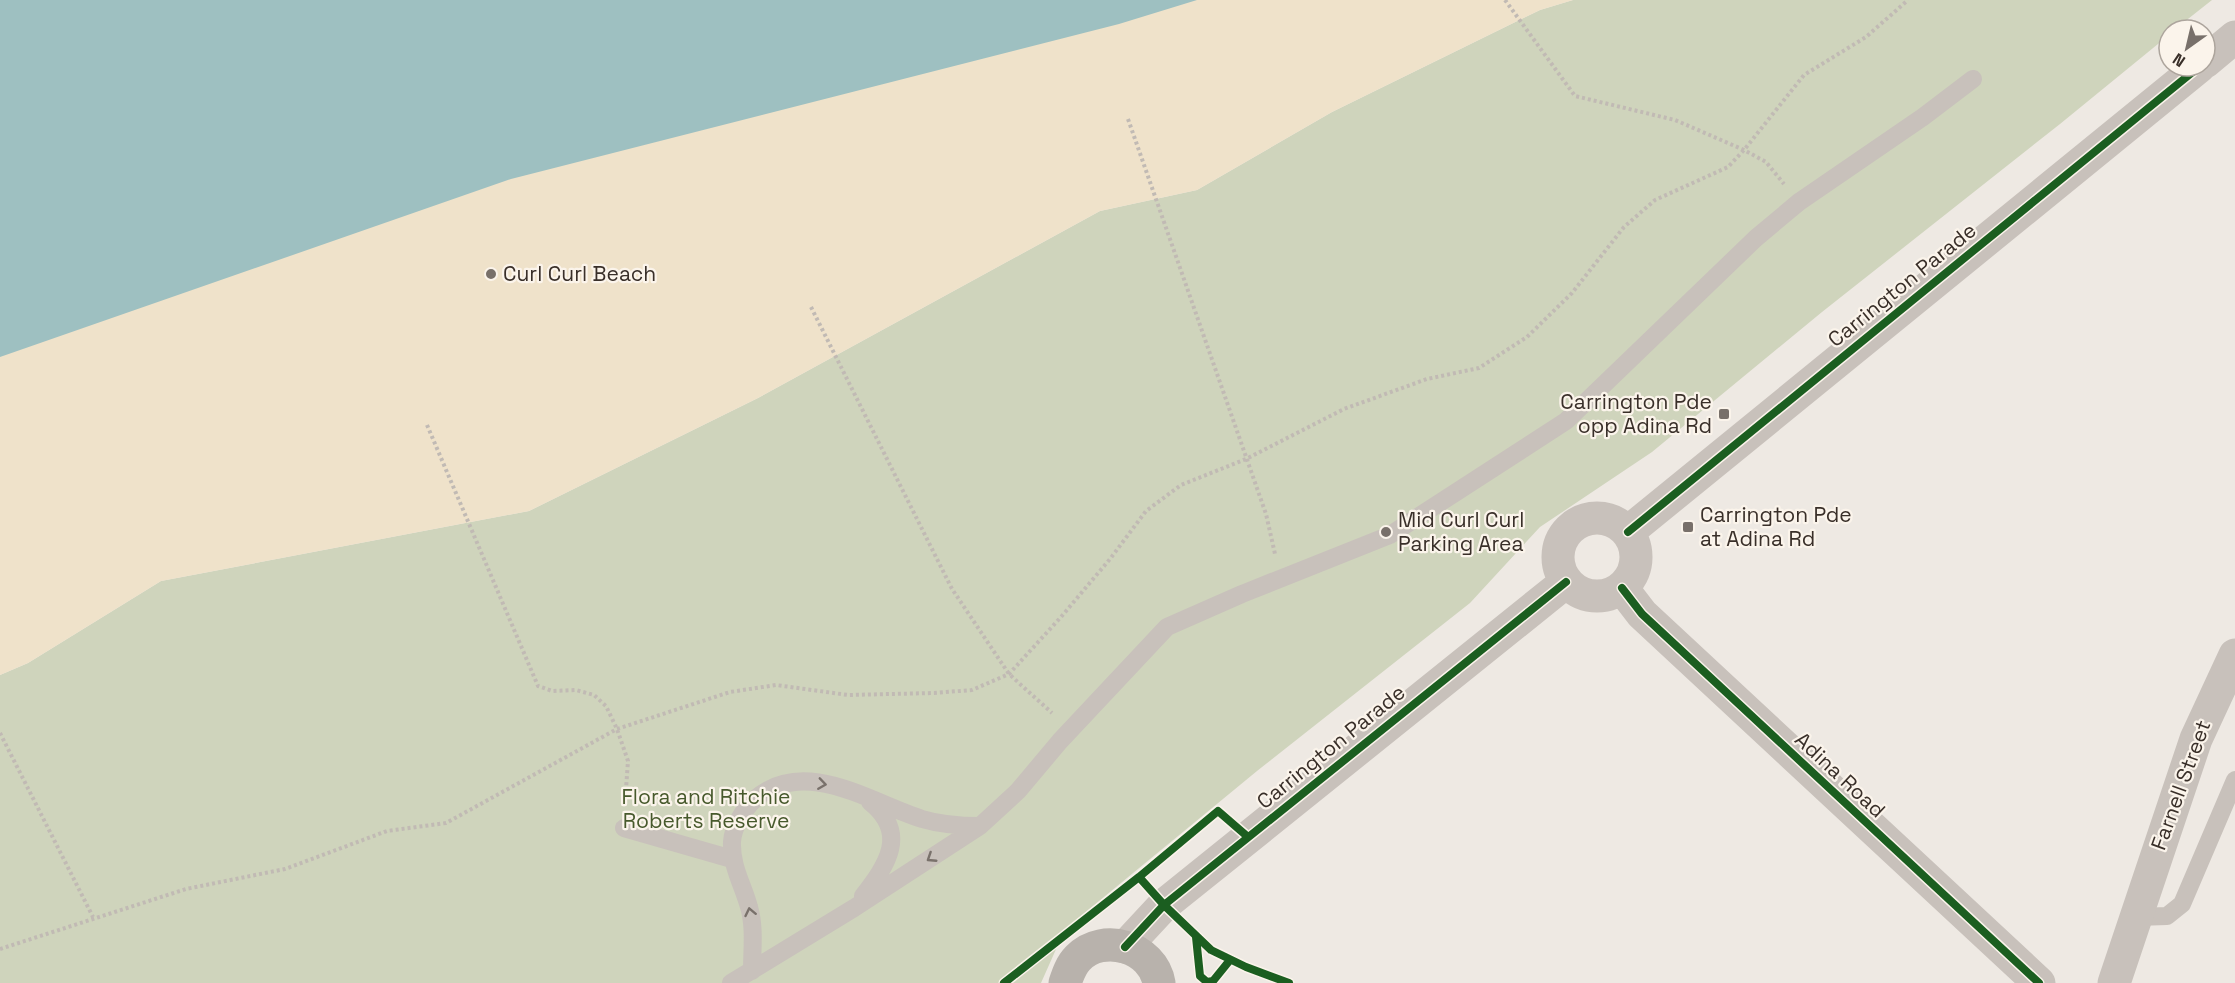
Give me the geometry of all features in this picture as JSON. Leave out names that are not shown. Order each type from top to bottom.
[{"type":"main road","points":[[1065,983],[1068,972],[1078,958],[1092,948],[1109,945],[1125,947],[1140,953],[1152,964],[1160,983]]},
{"type":"street","points":[[2217,52],[2235,37]]},
{"type":"street","name":"Carrington Parade","points":[[1628,532],[2185,78]]},
{"type":"street","points":[[1591,517],[1605,518],[1618,523],[1628,532],[1637,555],[1630,579],[1622,588],[1599,597],[1575,590],[1566,582],[1559,570],[1558,549],[1567,531],[1578,522],[1591,517]]},
{"type":"street","name":"Carrington Parade","points":[[1125,947],[1164,905],[1566,582]]},
{"type":"street","name":"Adina Road","points":[[1622,588],[1650,622],[2039,983]]},
{"type":"street","name":"Farnell Street","points":[[2114,983],[2196,739],[2235,655]]},
{"type":"lane","points":[[731,983],[854,908],[980,826],[1018,791],[1167,627],[1280,578],[1390,535],[1566,421],[1756,238],[1799,202],[1923,117],[1973,79]]},
{"type":"lane","points":[[2136,917],[2167,916],[2182,904],[2235,780]]},
{"type":"lane","points":[[752,971],[753,928],[749,908],[732,859],[732,839],[737,823],[748,805],[764,792],[782,783],[829,784],[922,819],[949,826],[980,826]]},
{"type":"lane","points":[[854,908],[885,865],[892,837],[888,822],[877,807],[862,795]]},
{"type":"lane","points":[[624,828],[732,859]]},
{"type":"path","points":[[1505,0],[1575,96],[1675,120],[1744,150],[1766,162],[1799,202]]},
{"type":"path","points":[[0,949],[93,917],[186,889],[285,869],[387,831],[446,823],[617,729],[730,692],[776,685],[848,695],[934,693],[972,690],[1009,674],[1110,559],[1146,511],[1181,485],[1246,459],[1344,409],[1427,379],[1479,368],[1527,337],[1572,293],[1624,227],[1655,200],[1728,167],[1804,75],[1866,37],[1908,0]]},
{"type":"path","points":[[1128,119],[1266,514],[1280,578]]},
{"type":"path","points":[[811,307],[952,589],[1009,674],[1071,730]]},
{"type":"path","points":[[427,425],[538,686],[552,691],[576,690],[594,695],[606,706],[628,761],[624,828]]},
{"type":"path","points":[[0,733],[93,917]]},
{"type":"green space","name":"Flora and Ritchie Roberts Reserve","points":[[1573,0],[2212,0],[2189,18],[2157,18],[2157,45],[1822,312],[1652,452],[1540,527],[1470,603],[1257,771],[1065,929],[1041,983],[0,983],[0,675],[28,663],[161,581],[529,511],[758,398],[1100,211],[1197,190],[1332,112],[1540,10]]},
{"type":"sand","name":"Curl Curl Beach","points":[[0,0],[1573,0],[1540,10],[1332,112],[1197,190],[1100,211],[758,398],[529,511],[161,581],[28,663],[0,675]]},
{"type":"water","points":[[0,0],[1197,0],[1119,24],[511,179],[0,357]]},
{"type":"cycle path","points":[[1628,532],[2185,78]]},
{"type":"cycle path","points":[[1125,947],[1164,905],[1566,582]]},
{"type":"cycle path","points":[[1622,588],[1642,614],[2039,983]]},
{"type":"cycle path","points":[[1004,983],[1139,877],[1218,811],[1248,837]]},
{"type":"cycle path","points":[[1139,877],[1164,905],[1211,950],[1246,967],[1289,983]]},
{"type":"cycle path","points":[[1196,937],[1200,976],[1207,982],[1213,981],[1230,960]]},
{"type":"place","name":"Curl Curl Beach","points":[[491,274]]},
{"type":"place","name":"Carrington Pde opp Adina Rd","points":[[1724,414]]},
{"type":"place","name":"Carrington Pde at Adina Rd","points":[[1688,527]]},
{"type":"place","name":"Mid Curl Curl Parking Area","points":[[1386,532]]}]
